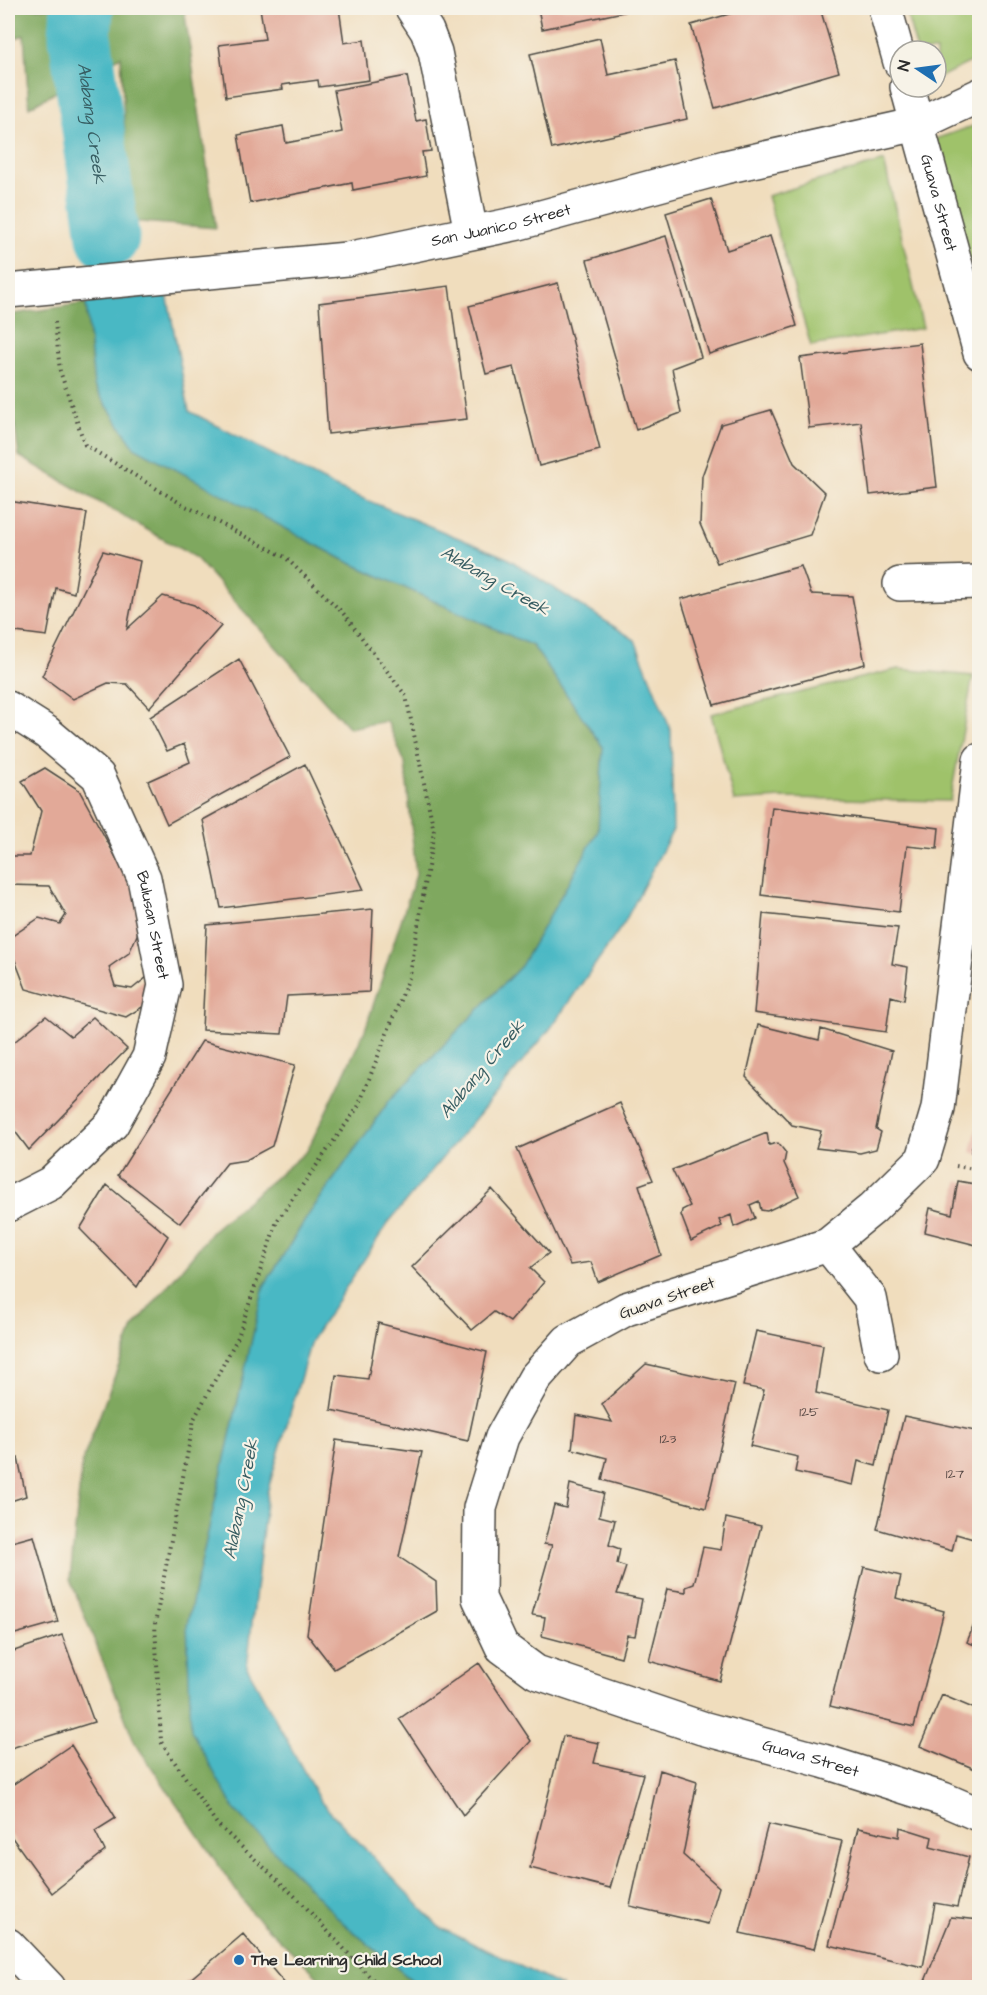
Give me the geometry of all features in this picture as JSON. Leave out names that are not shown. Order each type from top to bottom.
[{"type":"street","points":[[412,8],[427,32],[435,52],[471,232]]},
{"type":"street","points":[[885,8],[894,39]]},
{"type":"street","name":"San Juanico Street","points":[[8,291],[347,259],[519,223],[725,167],[918,124],[980,95]]},
{"type":"street","name":"Guava Street","points":[[911,99],[980,352]]},
{"type":"street","points":[[900,584],[980,582]]},
{"type":"street","name":"Bulusan Street","points":[[8,708],[46,732],[98,776],[144,878],[165,984],[149,1057],[112,1124],[51,1182],[8,1205]]},
{"type":"street","name":"Guava Street","points":[[980,760],[938,1109],[922,1159],[872,1209],[828,1245],[626,1309],[568,1341],[535,1378],[502,1437],[480,1508],[479,1598],[502,1647],[536,1672],[702,1728],[823,1761],[943,1799],[980,1815]]},
{"type":"street","points":[[828,1245],[870,1298],[880,1354]]},
{"type":"street","points":[[8,1945],[49,1988]]},
{"type":"path","points":[[51,287],[60,371],[85,445],[180,503],[285,557],[343,613],[406,696],[434,831],[410,975],[358,1107],[277,1221],[238,1337],[194,1419],[155,1624],[162,1742],[217,1824],[300,1901],[369,1976],[383,1988]]},
{"type":"path","points":[[964,1167],[980,1170]]},
{"type":"green space","points":[[8,8],[184,8],[216,228],[129,221],[121,56],[29,107],[24,35],[8,41]]},
{"type":"green space","points":[[905,8],[979,8],[979,58],[948,73],[948,39],[914,39]]},
{"type":"green space","points":[[979,124],[979,291],[932,140]]},
{"type":"green space","points":[[884,161],[923,328],[811,346],[767,196]]},
{"type":"green space","points":[[86,303],[94,386],[134,447],[346,561],[533,646],[603,747],[598,831],[521,966],[390,1100],[309,1214],[264,1286],[187,1625],[343,1923],[420,1987],[329,1987],[250,1911],[135,1743],[70,1579],[82,1462],[133,1328],[215,1228],[307,1151],[365,1030],[416,875],[405,763],[387,721],[349,728],[196,558],[19,456],[8,376],[8,315]]},
{"type":"green space","points":[[898,669],[973,676],[950,801],[782,798],[734,801],[711,714]]},
{"type":"water","points":[[167,294],[189,411],[335,487],[507,558],[635,640],[671,731],[673,830],[624,923],[550,1029],[388,1223],[311,1341],[267,1493],[247,1667],[320,1801],[439,1927],[563,1987],[420,1987],[343,1923],[234,1809],[191,1730],[187,1625],[264,1286],[309,1214],[390,1100],[521,966],[598,831],[603,747],[533,646],[346,561],[134,447],[94,386],[86,303]]},
{"type":"building","points":[[260,8],[339,8],[344,43],[364,40],[369,80],[319,87],[318,80],[282,85],[283,89],[226,97],[219,45],[265,39]]},
{"type":"building","points":[[538,8],[627,8],[628,11],[542,29]]},
{"type":"building","points":[[750,8],[820,8],[839,72],[715,108],[691,25]]},
{"type":"building","points":[[600,38],[608,75],[675,61],[687,119],[552,149],[530,54]]},
{"type":"building","points":[[407,76],[416,121],[426,119],[431,151],[422,152],[426,176],[353,190],[352,183],[250,203],[238,135],[283,126],[286,143],[342,132],[334,90]]},
{"type":"building","points":[[711,199],[727,250],[770,236],[797,326],[709,354],[666,213]]},
{"type":"building","points":[[666,236],[701,357],[672,368],[681,413],[636,430],[587,260]]},
{"type":"building","points":[[558,283],[600,450],[539,466],[514,367],[486,374],[469,306]]},
{"type":"building","points":[[449,286],[467,419],[328,434],[319,303]]},
{"type":"building","points":[[920,343],[937,487],[870,495],[861,422],[809,428],[800,358]]},
{"type":"building","points":[[771,410],[794,463],[825,493],[810,535],[717,563],[700,524],[702,476],[721,424]]},
{"type":"building","points":[[8,501],[87,513],[74,593],[56,588],[47,636],[8,631]]},
{"type":"building","points":[[103,551],[140,561],[127,629],[163,596],[194,605],[221,626],[149,708],[127,684],[108,683],[73,699],[42,676]]},
{"type":"building","points":[[801,566],[811,594],[852,596],[865,664],[714,705],[681,599]]},
{"type":"building","points":[[239,659],[290,757],[167,824],[148,781],[190,762],[184,744],[167,751],[150,717]]},
{"type":"building","points":[[305,764],[364,890],[221,908],[203,820]]},
{"type":"building","points":[[45,768],[79,790],[143,907],[137,935],[129,953],[109,967],[115,986],[132,989],[147,977],[154,1000],[126,1017],[26,989],[8,942],[8,939],[39,918],[60,924],[66,915],[49,886],[8,885],[8,856],[30,856],[41,811],[22,781]]},
{"type":"building","points":[[772,807],[939,828],[937,849],[907,846],[899,912],[761,895]]},
{"type":"building","points":[[373,909],[369,992],[287,996],[282,1034],[202,1030],[207,925]]},
{"type":"building","points":[[763,914],[898,928],[892,964],[908,967],[904,1000],[891,996],[886,1032],[754,1013]]},
{"type":"building","points":[[46,1016],[71,1036],[93,1017],[127,1049],[29,1150],[8,1122],[8,1047]]},
{"type":"building","points":[[758,1025],[819,1040],[821,1029],[892,1051],[876,1129],[881,1132],[876,1149],[860,1153],[816,1148],[821,1131],[792,1125],[746,1077]]},
{"type":"building","points":[[202,1041],[295,1065],[272,1146],[246,1160],[227,1163],[180,1223],[118,1175]]},
{"type":"building","points":[[620,1103],[653,1180],[639,1185],[661,1255],[598,1282],[591,1262],[570,1265],[517,1149]]},
{"type":"building","points":[[980,1118],[980,1155],[971,1152]]},
{"type":"building","points":[[767,1133],[769,1145],[778,1143],[786,1153],[784,1163],[799,1196],[767,1211],[761,1210],[759,1201],[750,1205],[755,1218],[734,1227],[731,1215],[719,1220],[722,1226],[691,1241],[681,1215],[682,1210],[690,1206],[672,1170]]},
{"type":"building","points":[[958,1181],[980,1185],[980,1246],[925,1232],[930,1208],[952,1214]]},
{"type":"building","points":[[107,1185],[168,1236],[137,1287],[80,1229]]},
{"type":"building","points":[[492,1189],[549,1253],[530,1268],[544,1282],[510,1322],[494,1312],[472,1330],[412,1267]]},
{"type":"building","points":[[378,1323],[487,1352],[468,1441],[331,1410],[336,1375],[368,1379]]},
{"type":"building","points":[[756,1331],[823,1345],[816,1393],[888,1410],[876,1466],[858,1461],[853,1485],[795,1472],[798,1457],[750,1446],[764,1390],[743,1386]]},
{"type":"building","points":[[646,1364],[735,1384],[706,1508],[602,1480],[607,1458],[572,1449],[576,1415],[612,1422],[602,1404]]},
{"type":"building","points":[[904,1416],[980,1432],[980,1541],[956,1534],[952,1551],[877,1529]]},
{"type":"building","points":[[336,1440],[422,1452],[399,1557],[436,1582],[437,1611],[334,1669],[307,1634]]},
{"type":"building","points":[[18,1458],[26,1496],[8,1502],[8,1460]]},
{"type":"building","points":[[570,1484],[604,1493],[599,1516],[615,1520],[609,1545],[620,1549],[617,1564],[626,1567],[617,1594],[642,1599],[635,1636],[627,1635],[621,1657],[542,1636],[545,1617],[532,1615],[552,1545],[544,1544],[554,1505],[566,1508]]},
{"type":"building","points":[[726,1518],[761,1526],[720,1681],[649,1661],[667,1589],[686,1592],[686,1587],[694,1584],[703,1547],[721,1550]]},
{"type":"building","points":[[34,1536],[58,1622],[8,1636],[8,1543]]},
{"type":"building","points":[[864,1567],[901,1576],[896,1598],[944,1611],[914,1727],[830,1706]]},
{"type":"building","points":[[980,1612],[980,1647],[967,1642]]},
{"type":"building","points":[[62,1635],[94,1722],[8,1749],[8,1653]]},
{"type":"building","points":[[479,1663],[531,1741],[463,1815],[399,1719]]},
{"type":"building","points":[[942,1695],[980,1711],[980,1771],[920,1746]]},
{"type":"building","points":[[563,1736],[599,1743],[594,1763],[643,1774],[610,1888],[530,1868]]},
{"type":"building","points":[[71,1745],[116,1818],[95,1831],[105,1851],[52,1893],[8,1832],[8,1788]]},
{"type":"building","points":[[660,1770],[697,1782],[683,1855],[719,1887],[708,1924],[630,1906]]},
{"type":"building","points":[[768,1824],[842,1841],[814,1949],[740,1933]]},
{"type":"building","points":[[900,1827],[932,1837],[930,1847],[969,1857],[957,1907],[935,1903],[923,1967],[829,1945],[858,1828],[899,1837]]},
{"type":"building","points":[[951,1917],[980,1920],[980,1988],[923,1986]]},
{"type":"building","name":"The Learning Child School","points":[[243,1934],[286,1985],[284,1988],[180,1988]]},
{"type":"waterway","name":"Alabang Creek","points":[[82,8],[80,36],[108,237]]},
{"type":"place","name":"The Learning Child School","points":[[239,1960]]}]
